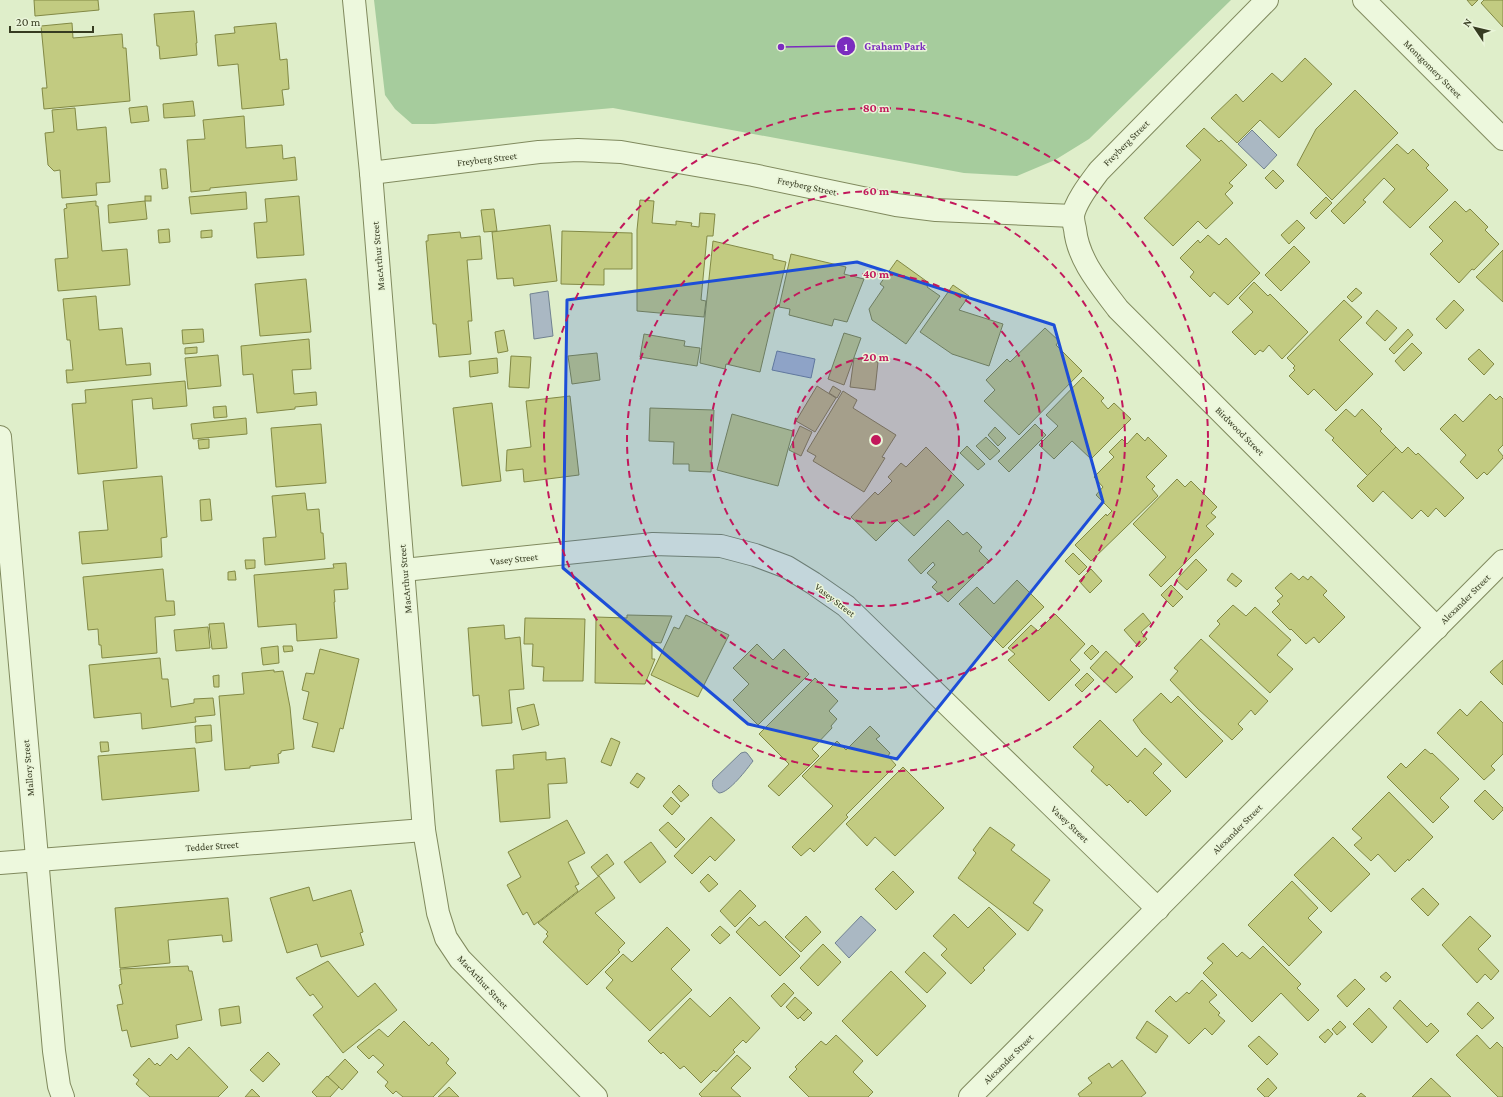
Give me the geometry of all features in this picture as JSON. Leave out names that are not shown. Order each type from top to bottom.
[{"type":"street","name":"MacArthur Street","points":[[354,0],[371,174],[424,830],[438,913],[446,938],[460,958],[596,1097]]},
{"type":"street","name":"Freyberg Street","points":[[371,174],[539,152],[578,150],[621,152],[745,174],[896,205],[936,210],[1073,216],[1082,196],[1099,171],[1268,0]]},
{"type":"street","name":"Montgomery Street","points":[[1364,0],[1503,139]]},
{"type":"street","name":"Birdwood Street","points":[[1073,216],[1076,240],[1085,262],[1118,309],[1437,628]]},
{"type":"street","name":"Mallory Street","points":[[0,437],[54,1050],[59,1086],[63,1097]]},
{"type":"street","name":"Vasey Street","points":[[404,570],[653,544],[721,546],[755,555],[787,567],[846,606],[1158,909]]},
{"type":"street","name":"Alexander Street","points":[[979,1094],[1158,909],[1503,562]]},
{"type":"street","name":"Tedder Street","points":[[0,863],[424,830]]},
{"type":"highlighted area","points":[[857,262],[1054,325],[1103,502],[897,759],[748,724],[563,568],[567,300]]},
{"type":"green space","points":[[374,0],[1231,0],[1089,139],[1055,160],[1017,176],[964,173],[613,108],[434,124],[412,124],[395,109],[385,95]]},
{"type":"shaded area","points":[[1252,130],[1277,155],[1264,169],[1238,144]]},
{"type":"shaded area","points":[[548,291],[553,336],[534,339],[530,294]]},
{"type":"shaded area","points":[[777,351],[815,359],[811,378],[772,370]]},
{"type":"shaded area","points":[[745,752],[753,761],[733,785],[719,793],[713,788],[713,780],[741,753]]},
{"type":"shaded area","points":[[861,916],[876,930],[849,958],[835,943]]},
{"type":"building","points":[[34,0],[98,0],[99,10],[35,16]]},
{"type":"building","points":[[1467,0],[1478,0],[1472,6]]},
{"type":"building","points":[[1484,0],[1503,0],[1503,27],[1481,3]]},
{"type":"building","points":[[194,11],[197,55],[160,59],[159,46],[157,46],[154,14]]},
{"type":"building","points":[[72,23],[73,38],[122,34],[123,48],[126,48],[130,101],[44,109],[42,88],[47,88],[41,26]]},
{"type":"building","points":[[276,23],[280,60],[287,59],[289,89],[282,90],[284,105],[242,109],[238,64],[218,66],[215,35],[235,33],[234,27]]},
{"type":"building","points":[[1305,58],[1332,84],[1279,138],[1260,120],[1237,143],[1211,118],[1236,94],[1243,102],[1272,73],[1282,82]]},
{"type":"building","points":[[1355,90],[1398,133],[1332,200],[1297,165],[1316,129]]},
{"type":"building","points":[[193,101],[195,116],[164,118],[163,104]]},
{"type":"building","points":[[147,106],[149,121],[131,123],[129,108]]},
{"type":"building","points":[[75,108],[77,130],[106,127],[110,182],[96,183],[97,195],[62,198],[60,170],[54,171],[48,165],[45,133],[54,132],[52,110]]},
{"type":"building","points":[[244,116],[246,148],[282,145],[283,159],[295,157],[297,180],[210,188],[210,190],[191,192],[187,140],[205,139],[203,120]]},
{"type":"building","points":[[1204,128],[1219,142],[1221,140],[1247,165],[1229,183],[1233,186],[1225,194],[1233,203],[1206,229],[1198,221],[1173,246],[1144,218],[1201,160],[1186,146]]},
{"type":"building","points":[[1397,144],[1408,154],[1413,149],[1429,165],[1426,168],[1448,190],[1410,228],[1383,202],[1395,189],[1384,178],[1363,200],[1366,202],[1344,224],[1331,211]]},
{"type":"building","points":[[160,169],[166,169],[168,188],[162,189]]},
{"type":"building","points":[[1273,170],[1284,181],[1276,189],[1265,178]]},
{"type":"building","points":[[246,192],[247,209],[191,214],[189,197]]},
{"type":"building","points":[[145,196],[151,196],[151,201],[145,201]]},
{"type":"building","points":[[299,196],[304,255],[257,258],[254,223],[267,222],[265,199]]},
{"type":"building","points":[[1326,197],[1332,203],[1316,219],[1310,213]]},
{"type":"building","points":[[640,200],[654,201],[652,223],[676,225],[676,221],[692,223],[691,226],[699,227],[700,213],[715,214],[713,236],[707,236],[701,300],[706,301],[704,317],[637,311],[637,230]]},
{"type":"building","points":[[96,201],[96,206],[98,206],[102,251],[127,249],[130,285],[58,291],[55,259],[68,258],[64,209],[67,208],[66,204]]},
{"type":"building","points":[[145,201],[147,219],[109,223],[108,205]]},
{"type":"building","points":[[1455,201],[1466,212],[1470,209],[1488,227],[1485,230],[1499,244],[1459,283],[1430,254],[1443,241],[1429,227]]},
{"type":"building","points":[[494,209],[497,231],[484,232],[481,210]]},
{"type":"building","points":[[1297,220],[1305,228],[1289,244],[1281,235]]},
{"type":"building","points":[[550,225],[557,281],[514,286],[513,278],[497,279],[492,232]]},
{"type":"building","points":[[169,229],[170,242],[159,243],[158,230]]},
{"type":"building","points":[[212,230],[212,237],[201,238],[201,231]]},
{"type":"building","points":[[562,231],[632,233],[632,269],[604,269],[604,285],[561,284]]},
{"type":"building","points":[[460,232],[461,238],[480,236],[482,259],[467,260],[472,321],[468,321],[471,354],[439,357],[436,324],[433,324],[426,241],[428,241],[428,235]]},
{"type":"building","points":[[1208,235],[1219,245],[1226,238],[1260,273],[1228,305],[1214,292],[1210,297],[1190,277],[1194,272],[1180,258],[1198,240],[1200,243]]},
{"type":"building","points":[[713,241],[773,255],[773,259],[786,262],[760,372],[726,364],[725,369],[700,363]]},
{"type":"building","points":[[1294,246],[1310,262],[1281,291],[1265,275]]},
{"type":"building","points":[[1503,250],[1503,302],[1476,277]]},
{"type":"building","points":[[791,254],[846,267],[844,274],[864,279],[847,322],[834,319],[832,326],[789,315],[790,309],[779,307]]},
{"type":"building","points":[[897,260],[929,283],[927,287],[940,296],[906,344],[872,320],[869,309],[884,287],[880,284]]},
{"type":"building","points":[[306,279],[311,332],[260,336],[255,284]]},
{"type":"building","points":[[1254,282],[1268,296],[1270,294],[1308,332],[1282,359],[1269,345],[1263,352],[1260,350],[1255,355],[1232,332],[1253,312],[1239,298]]},
{"type":"building","points":[[953,285],[969,296],[959,310],[1003,324],[989,366],[952,354],[920,332]]},
{"type":"building","points":[[1356,288],[1362,293],[1352,302],[1347,297]]},
{"type":"building","points":[[96,296],[99,330],[122,328],[126,365],[150,363],[151,375],[67,383],[66,370],[73,370],[70,340],[67,340],[63,299]]},
{"type":"building","points":[[1344,300],[1362,317],[1339,340],[1373,374],[1336,411],[1314,389],[1308,395],[1289,376],[1295,370],[1293,368],[1295,366],[1287,358]]},
{"type":"building","points":[[1454,300],[1464,310],[1446,329],[1436,319]]},
{"type":"building","points":[[1377,310],[1397,328],[1385,341],[1366,323]]},
{"type":"building","points":[[1045,328],[1059,341],[1056,345],[1082,371],[1019,435],[984,401],[995,390],[986,380],[1007,359],[1010,362]]},
{"type":"building","points":[[203,329],[204,342],[183,344],[182,330]]},
{"type":"building","points":[[1408,329],[1413,335],[1394,354],[1389,349]]},
{"type":"building","points":[[504,330],[508,351],[498,353],[495,332]]},
{"type":"building","points":[[844,333],[861,338],[844,385],[828,379]]},
{"type":"building","points":[[644,334],[685,341],[684,346],[700,348],[697,366],[640,357]]},
{"type":"building","points":[[309,339],[311,369],[292,370],[294,394],[316,392],[317,405],[257,413],[253,374],[243,375],[241,346]]},
{"type":"building","points":[[1412,343],[1422,353],[1404,371],[1395,361]]},
{"type":"building","points":[[197,347],[197,353],[185,354],[185,348]]},
{"type":"building","points":[[1479,349],[1494,364],[1484,375],[1468,359]]},
{"type":"building","points":[[597,353],[600,380],[572,384],[568,356]]},
{"type":"building","points":[[218,355],[221,386],[188,389],[185,358]]},
{"type":"building","points":[[511,356],[531,357],[529,388],[509,387]]},
{"type":"building","points":[[497,358],[498,373],[470,377],[469,361]]},
{"type":"building","points":[[854,358],[878,362],[875,390],[850,387]]},
{"type":"building","points":[[1083,377],[1104,398],[1101,401],[1108,409],[1114,403],[1131,419],[1091,459],[1072,441],[1054,459],[1039,445],[1058,426],[1046,415]]},
{"type":"building","points":[[185,381],[187,406],[153,409],[152,398],[132,400],[137,468],[78,474],[72,404],[86,403],[85,390]]},
{"type":"building","points":[[817,386],[836,398],[815,432],[796,421]]},
{"type":"building","points":[[833,386],[841,391],[837,398],[829,393]]},
{"type":"building","points":[[843,391],[857,400],[853,408],[896,435],[882,457],[885,458],[864,492],[813,461],[816,456],[807,451]]},
{"type":"building","points":[[1490,394],[1496,400],[1500,396],[1503,399],[1503,445],[1498,450],[1503,458],[1487,475],[1484,472],[1477,479],[1460,462],[1466,455],[1440,429],[1455,414],[1463,422]]},
{"type":"building","points":[[570,396],[579,475],[524,482],[523,469],[506,471],[507,450],[531,447],[526,401]]},
{"type":"building","points":[[492,403],[501,481],[462,486],[453,408]]},
{"type":"building","points":[[226,406],[227,417],[214,418],[213,407]]},
{"type":"building","points":[[650,408],[714,410],[711,472],[689,471],[689,464],[673,464],[674,442],[649,441]]},
{"type":"building","points":[[1346,409],[1355,417],[1362,409],[1382,429],[1380,431],[1396,447],[1368,476],[1332,440],[1334,438],[1325,430]]},
{"type":"building","points":[[732,414],[793,431],[778,486],[717,470]]},
{"type":"building","points":[[246,418],[247,434],[193,439],[191,424]]},
{"type":"building","points":[[321,424],[326,483],[276,487],[271,428]]},
{"type":"building","points":[[1035,424],[1046,435],[1009,472],[998,461]]},
{"type":"building","points":[[800,426],[812,432],[801,456],[789,450]]},
{"type":"building","points":[[995,427],[1006,438],[998,446],[988,435]]},
{"type":"building","points":[[1137,433],[1145,441],[1148,437],[1167,456],[1146,477],[1155,486],[1152,489],[1158,496],[1091,561],[1075,545],[1106,514],[1107,516],[1112,511],[1096,495],[1103,487],[1094,477],[1114,457],[1109,452],[1122,439],[1127,444]]},
{"type":"building","points":[[986,437],[1000,451],[990,460],[976,446]]},
{"type":"building","points":[[209,439],[209,448],[199,449],[198,440]]},
{"type":"building","points":[[967,446],[985,464],[978,470],[960,453]]},
{"type":"building","points":[[926,447],[964,485],[914,536],[897,520],[876,541],[851,517],[875,492],[878,495],[892,481],[888,477],[901,463],[906,467]]},
{"type":"building","points":[[1396,447],[1402,453],[1408,447],[1416,455],[1418,453],[1464,498],[1445,517],[1436,508],[1428,517],[1421,510],[1412,519],[1383,491],[1373,502],[1357,486]]},
{"type":"building","points":[[162,476],[167,537],[161,538],[162,557],[82,564],[79,532],[108,530],[103,481]]},
{"type":"building","points":[[1177,479],[1185,487],[1191,481],[1217,507],[1211,513],[1216,517],[1206,526],[1214,534],[1161,587],[1149,575],[1166,557],[1133,524]]},
{"type":"building","points":[[305,493],[307,510],[319,509],[325,559],[265,565],[263,538],[276,537],[272,496]]},
{"type":"building","points":[[210,499],[212,520],[201,521],[200,500]]},
{"type":"building","points":[[948,520],[963,535],[967,532],[982,547],[979,551],[989,561],[948,602],[932,587],[937,582],[927,573],[935,565],[933,562],[921,574],[908,560]]},
{"type":"building","points":[[1073,553],[1087,567],[1079,575],[1065,561]]},
{"type":"building","points":[[1196,559],[1207,570],[1187,590],[1176,580]]},
{"type":"building","points":[[245,560],[255,560],[255,568],[246,569]]},
{"type":"building","points":[[346,563],[348,589],[334,590],[337,638],[297,641],[296,624],[258,627],[254,575],[334,568],[333,564]]},
{"type":"building","points":[[163,569],[166,601],[174,601],[175,615],[155,617],[157,653],[102,658],[98,629],[88,630],[83,577]]},
{"type":"building","points":[[1091,569],[1102,581],[1090,593],[1079,581]]},
{"type":"building","points":[[235,571],[236,580],[228,580],[228,572]]},
{"type":"building","points":[[1232,573],[1242,581],[1236,587],[1227,580]]},
{"type":"building","points":[[1291,573],[1299,580],[1303,576],[1308,580],[1311,576],[1327,591],[1323,595],[1345,617],[1319,643],[1314,637],[1306,644],[1272,612],[1280,604],[1277,601],[1283,596],[1275,588]]},
{"type":"building","points":[[1017,580],[1044,607],[1003,648],[959,604],[977,587],[994,604]]},
{"type":"building","points":[[1171,585],[1183,597],[1173,607],[1161,595]]},
{"type":"building","points":[[1233,605],[1246,616],[1255,607],[1291,640],[1277,655],[1293,669],[1270,693],[1209,636],[1220,624],[1217,621]]},
{"type":"building","points":[[1143,613],[1151,623],[1141,632],[1147,639],[1139,647],[1124,630]]},
{"type":"building","points":[[1055,614],[1085,644],[1070,660],[1080,670],[1049,701],[1008,660],[1015,654],[1008,648],[1031,625],[1038,631]]},
{"type":"building","points":[[627,615],[672,616],[661,643],[652,642],[652,659],[655,659],[645,684],[595,683],[596,617],[627,618]]},
{"type":"building","points":[[686,615],[729,635],[698,697],[651,675],[674,627],[679,629]]},
{"type":"building","points":[[525,618],[585,619],[583,681],[543,681],[544,667],[532,666],[533,644],[524,644]]},
{"type":"building","points":[[224,623],[227,648],[212,649],[209,624]]},
{"type":"building","points":[[504,625],[505,639],[520,637],[524,689],[509,690],[512,723],[482,726],[479,695],[473,696],[468,628]]},
{"type":"building","points":[[208,627],[210,648],[176,651],[174,630]]},
{"type":"building","points":[[1201,639],[1268,701],[1255,715],[1251,710],[1238,724],[1243,729],[1232,740],[1198,709],[1170,680],[1178,671],[1174,668]]},
{"type":"building","points":[[757,644],[773,660],[784,649],[809,674],[758,725],[733,700],[749,684],[733,668]]},
{"type":"building","points":[[1092,645],[1099,652],[1091,660],[1084,653]]},
{"type":"building","points":[[278,646],[279,663],[263,665],[261,648]]},
{"type":"building","points":[[283,646],[292,646],[293,651],[284,652]]},
{"type":"building","points":[[320,649],[359,659],[343,729],[340,728],[334,752],[312,747],[318,723],[303,719],[309,692],[302,690],[306,673],[314,674]]},
{"type":"building","points":[[1106,651],[1133,677],[1116,693],[1090,668]]},
{"type":"building","points":[[160,658],[162,679],[168,679],[171,707],[194,703],[194,699],[213,698],[215,715],[195,717],[196,722],[142,729],[141,713],[94,718],[89,665]]},
{"type":"building","points":[[1503,660],[1503,685],[1490,672]]},
{"type":"building","points":[[274,670],[274,672],[283,671],[290,707],[294,749],[281,751],[281,753],[278,754],[279,763],[250,766],[250,768],[225,770],[219,696],[244,694],[242,673]]},
{"type":"building","points":[[1087,673],[1094,680],[1082,692],[1075,685]]},
{"type":"building","points":[[219,675],[219,687],[214,687],[213,676]]},
{"type":"building","points":[[815,678],[838,701],[829,711],[837,719],[831,726],[832,728],[812,749],[819,756],[779,796],[768,786],[789,764],[759,734]]},
{"type":"building","points":[[1161,693],[1171,703],[1178,696],[1223,741],[1186,778],[1142,733],[1133,720]]},
{"type":"building","points":[[1481,701],[1503,723],[1503,754],[1491,766],[1495,770],[1484,780],[1437,733],[1460,709],[1467,716]]},
{"type":"building","points":[[534,704],[539,725],[522,730],[517,708]]},
{"type":"building","points":[[1100,720],[1137,757],[1145,748],[1162,764],[1153,773],[1171,791],[1146,816],[1130,800],[1128,803],[1109,784],[1107,786],[1091,771],[1094,767],[1073,747]]},
{"type":"building","points":[[211,725],[212,741],[196,743],[195,726]]},
{"type":"building","points":[[870,726],[880,736],[876,739],[890,753],[888,756],[896,765],[846,815],[848,817],[814,852],[810,848],[801,856],[792,847],[833,806],[802,776],[837,741],[846,750]]},
{"type":"building","points":[[611,738],[620,742],[611,766],[601,762]]},
{"type":"building","points":[[100,742],[108,742],[109,751],[101,752]]},
{"type":"building","points":[[195,748],[199,791],[102,800],[98,756]]},
{"type":"building","points":[[1425,749],[1431,754],[1432,753],[1459,779],[1440,798],[1449,807],[1433,823],[1387,777],[1401,763],[1406,768]]},
{"type":"building","points":[[546,752],[546,760],[565,758],[567,783],[548,784],[550,818],[500,822],[496,770],[514,769],[513,755]]},
{"type":"building","points":[[903,767],[944,808],[895,856],[875,837],[867,846],[846,824]]},
{"type":"building","points":[[637,773],[645,778],[638,788],[630,783]]},
{"type":"building","points":[[679,785],[689,795],[681,802],[672,792]]},
{"type":"building","points":[[1485,790],[1503,808],[1503,810],[1493,820],[1474,801]]},
{"type":"building","points":[[1389,792],[1433,837],[1409,861],[1408,859],[1395,872],[1378,854],[1371,861],[1354,845],[1362,838],[1352,829]]},
{"type":"building","points":[[671,797],[680,806],[672,815],[663,806]]},
{"type":"building","points":[[711,817],[735,840],[715,861],[710,856],[692,874],[674,856]]},
{"type":"building","points":[[567,820],[585,853],[568,862],[579,884],[575,886],[578,891],[534,925],[527,912],[523,915],[507,885],[521,877],[508,852]]},
{"type":"building","points":[[668,822],[685,839],[676,848],[659,830]]},
{"type":"building","points":[[990,827],[1015,845],[1011,850],[1050,880],[1033,903],[1043,910],[1028,931],[958,878],[976,853],[973,850]]},
{"type":"building","points":[[1333,837],[1370,874],[1331,912],[1294,875]]},
{"type":"building","points":[[651,842],[666,862],[640,883],[624,862]]},
{"type":"building","points":[[607,854],[614,864],[598,876],[591,867]]},
{"type":"building","points":[[893,871],[914,892],[896,910],[875,889]]},
{"type":"building","points":[[708,874],[718,884],[709,892],[700,882]]},
{"type":"building","points":[[599,876],[615,898],[595,913],[625,943],[618,950],[620,952],[587,985],[543,942],[548,936],[546,934],[548,932],[538,923]]},
{"type":"building","points":[[1292,881],[1318,908],[1308,918],[1322,932],[1289,966],[1248,925]]},
{"type":"building","points":[[309,887],[313,901],[351,890],[363,932],[360,933],[364,945],[321,957],[317,944],[287,953],[270,898]]},
{"type":"building","points":[[1423,888],[1439,904],[1428,916],[1411,899]]},
{"type":"building","points":[[740,890],[756,906],[735,927],[720,911]]},
{"type":"building","points":[[228,898],[232,941],[223,942],[222,935],[168,940],[170,963],[120,968],[115,908]]},
{"type":"building","points":[[989,907],[1016,934],[983,968],[985,970],[971,984],[941,955],[947,949],[933,936],[954,914],[968,928]]},
{"type":"building","points":[[806,916],[821,932],[801,952],[785,937]]},
{"type":"building","points":[[1470,916],[1491,936],[1478,949],[1499,971],[1491,980],[1485,974],[1477,983],[1442,945]]},
{"type":"building","points":[[750,917],[759,926],[765,921],[800,956],[780,976],[736,932]]},
{"type":"building","points":[[720,926],[730,935],[720,944],[711,935]]},
{"type":"building","points":[[667,927],[690,950],[671,969],[692,990],[650,1031],[606,988],[613,980],[605,972],[623,954],[632,962]]},
{"type":"building","points":[[1223,943],[1237,957],[1242,952],[1250,959],[1263,946],[1301,984],[1297,988],[1319,1010],[1308,1021],[1281,993],[1252,1022],[1203,973],[1213,963],[1207,958]]},
{"type":"building","points":[[823,944],[841,962],[818,986],[800,968]]},
{"type":"building","points":[[924,952],[946,973],[927,993],[905,972]]},
{"type":"building","points":[[328,961],[358,997],[375,983],[397,1010],[343,1053],[313,1015],[323,1007],[313,994],[310,996],[296,978]]},
{"type":"building","points":[[188,966],[189,971],[192,971],[202,1020],[176,1025],[178,1038],[131,1047],[127,1030],[122,1031],[117,1005],[123,1004],[119,985],[122,984],[120,969]]},
{"type":"building","points":[[891,971],[926,1006],[877,1056],[842,1021]]},
{"type":"building","points":[[1386,972],[1391,977],[1386,982],[1380,977]]},
{"type":"building","points":[[1355,979],[1365,989],[1347,1007],[1337,996]]},
{"type":"building","points":[[1202,980],[1217,995],[1209,1002],[1220,1013],[1218,1015],[1225,1021],[1212,1035],[1205,1028],[1189,1044],[1155,1011],[1170,996],[1176,1002],[1187,992],[1189,994]]},
{"type":"building","points":[[784,983],[794,993],[781,1007],[771,996]]},
{"type":"building","points":[[730,997],[760,1028],[746,1043],[743,1040],[733,1050],[735,1052],[716,1072],[714,1070],[701,1083],[684,1066],[680,1069],[663,1052],[661,1054],[648,1041],[690,998],[710,1017]]},
{"type":"building","points":[[795,997],[808,1009],[798,1019],[786,1007]]},
{"type":"building","points":[[1400,1000],[1427,1027],[1431,1023],[1439,1031],[1427,1043],[1393,1008]]},
{"type":"building","points":[[1478,1002],[1494,1018],[1482,1029],[1467,1014]]},
{"type":"building","points":[[239,1006],[241,1023],[221,1026],[219,1009]]},
{"type":"building","points":[[1369,1008],[1387,1027],[1372,1043],[1353,1024]]},
{"type":"building","points":[[808,1009],[812,1013],[804,1021],[800,1017]]},
{"type":"building","points":[[404,1021],[429,1046],[432,1042],[449,1059],[446,1063],[456,1073],[433,1097],[403,1097],[396,1091],[393,1094],[385,1086],[388,1082],[377,1072],[384,1065],[373,1055],[369,1059],[357,1047],[379,1029],[388,1037]]},
{"type":"building","points":[[1147,1021],[1168,1036],[1156,1053],[1136,1038]]},
{"type":"building","points":[[1340,1021],[1346,1027],[1337,1035],[1332,1029]]},
{"type":"building","points":[[1328,1029],[1333,1034],[1325,1043],[1319,1037]]},
{"type":"building","points":[[836,1035],[863,1061],[853,1072],[873,1092],[868,1097],[809,1097],[789,1077],[797,1069],[795,1067],[821,1041],[826,1045]]},
{"type":"building","points":[[1477,1035],[1490,1049],[1497,1042],[1503,1048],[1503,1097],[1498,1097],[1456,1055]]},
{"type":"building","points":[[1259,1036],[1278,1054],[1267,1065],[1248,1046]]},
{"type":"building","points":[[189,1047],[228,1087],[218,1097],[150,1097],[136,1084],[139,1080],[133,1075],[149,1058],[155,1065],[157,1063],[160,1066],[171,1054],[177,1060]]},
{"type":"building","points":[[268,1052],[280,1064],[263,1082],[250,1070]]},
{"type":"building","points":[[737,1055],[751,1068],[731,1088],[741,1097],[702,1097],[699,1094]]},
{"type":"building","points":[[345,1059],[358,1072],[342,1090],[328,1077]]},
{"type":"building","points":[[1122,1060],[1146,1093],[1141,1097],[1080,1097],[1078,1094],[1092,1083],[1088,1078],[1109,1063],[1112,1068]]},
{"type":"building","points":[[327,1076],[339,1087],[330,1097],[317,1097],[312,1092]]},
{"type":"building","points":[[1268,1078],[1277,1088],[1268,1097],[1265,1097],[1257,1089]]},
{"type":"building","points":[[1431,1078],[1451,1097],[1412,1097]]},
{"type":"building","points":[[449,1087],[459,1097],[438,1097]]},
{"type":"building","points":[[252,1089],[260,1097],[245,1097]]},
{"type":"building","points":[[1361,1093],[1366,1097],[1357,1097]]},
{"type":"place","name":"Graham Park","points":[[781,47]]}]
